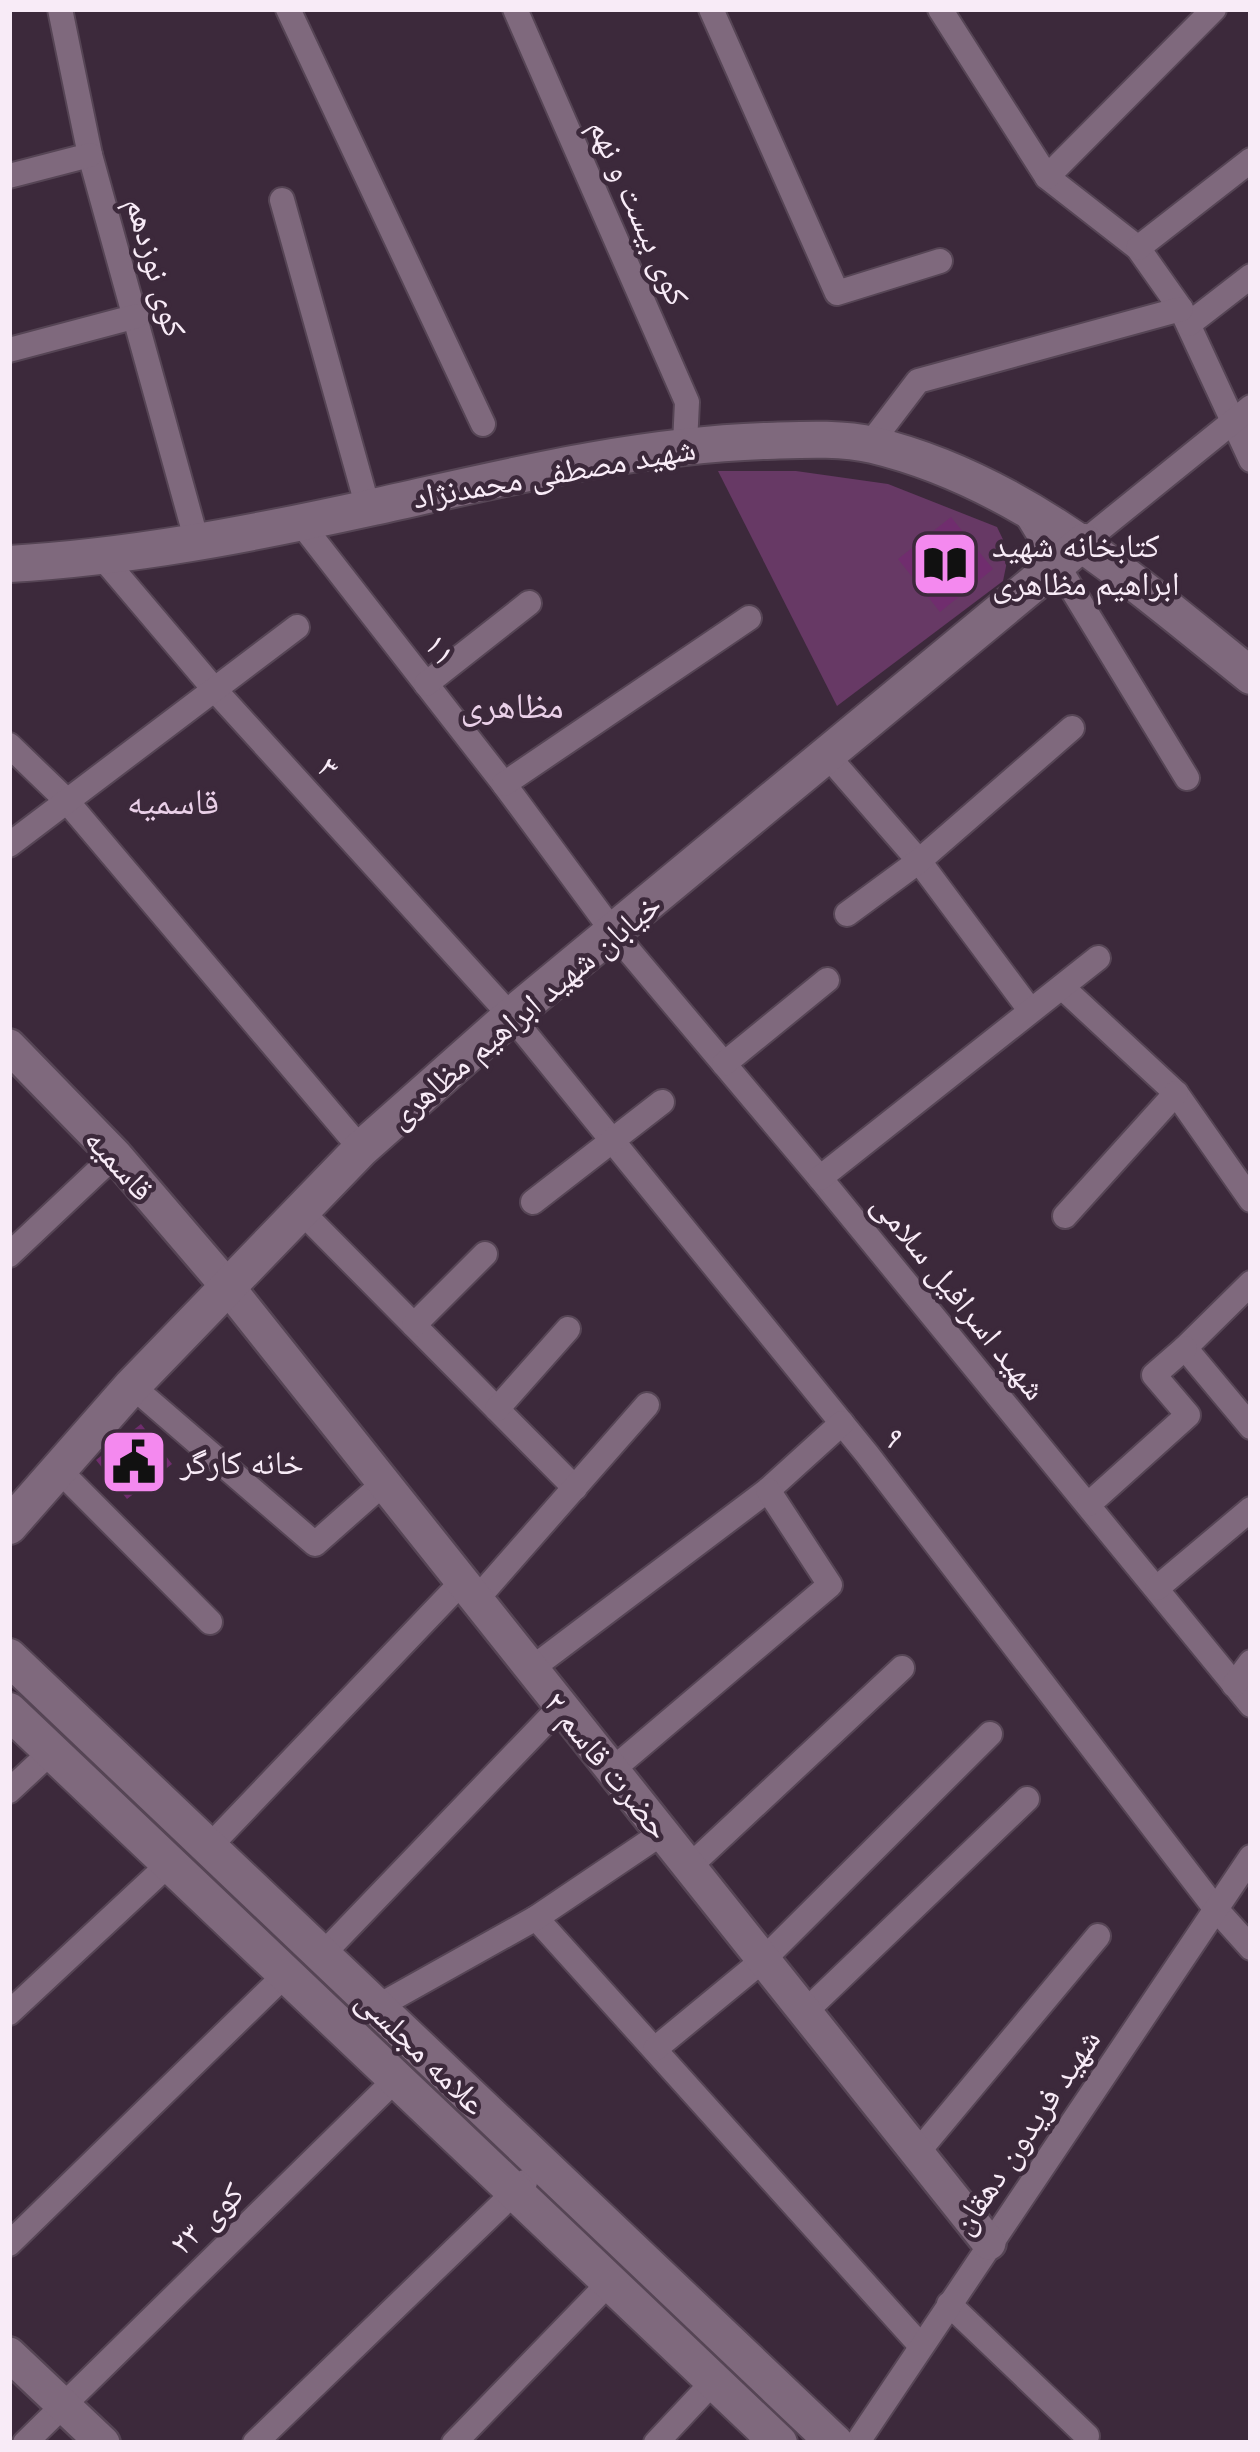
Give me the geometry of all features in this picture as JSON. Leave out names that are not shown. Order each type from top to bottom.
[{"type":"main road","name":"شهید مصطفی محمدنژاد","points":[[9,564],[104,558],[197,542],[502,476],[686,444],[796,440],[871,444],[959,475],[1021,505],[1070,554],[1251,676]]},
{"type":"main road","name":"خیابان شهید ابراهیم مظاهری","points":[[9,1526],[132,1386],[361,1149],[511,1016],[1070,554]]},
{"type":"main road","name":"علامه مجلسی","points":[[9,1658],[835,2443]]},
{"type":"main road","name":"علامه مجلسی","points":[[9,1711],[779,2443]]},
{"type":"street","name":"کوی نوزدهم","points":[[60,9],[90,155],[197,542]]},
{"type":"street","points":[[288,9],[484,424]]},
{"type":"street","name":"کوی بیست و نهم","points":[[515,9],[687,402],[686,444]]},
{"type":"street","points":[[711,9],[837,293],[940,261]]},
{"type":"street","points":[[940,9],[1047,177],[1138,248],[1185,316],[1241,414],[1251,460]]},
{"type":"street","points":[[1047,177],[1214,9]]},
{"type":"street","points":[[9,176],[90,155]]},
{"type":"street","points":[[1138,248],[1251,160]]},
{"type":"street","points":[[282,200],[368,508]]},
{"type":"street","points":[[871,444],[918,381],[1185,316],[1251,276]]},
{"type":"street","points":[[9,350],[137,316]]},
{"type":"street","points":[[1187,778],[1070,554],[1241,414]]},
{"type":"street","name":"۱۱","points":[[300,522],[614,933]]},
{"type":"street","name":"۳","points":[[104,558],[214,689],[511,1016]]},
{"type":"street","points":[[426,684],[529,603]]},
{"type":"street","points":[[504,784],[749,618]]},
{"type":"street","points":[[9,844],[297,627]]},
{"type":"street","points":[[847,914],[919,861],[1072,728]]},
{"type":"street","points":[[9,745],[65,799],[361,1149]]},
{"type":"street","points":[[826,754],[919,861],[1030,1010]]},
{"type":"street","name":"شهید اسرافیل سلامی","points":[[614,933],[1243,1695]]},
{"type":"street","points":[[820,1178],[1098,958]]},
{"type":"street","points":[[724,1064],[827,980]]},
{"type":"street","points":[[1062,987],[1176,1093],[1251,1200]]},
{"type":"street","name":"۹","points":[[511,1016],[842,1424],[1215,1908],[1251,1948]]},
{"type":"street","name":"قاسمیه","points":[[9,1046],[116,1156],[227,1286]]},
{"type":"street","points":[[1065,1216],[1176,1093]]},
{"type":"street","points":[[533,1202],[662,1102]]},
{"type":"street","points":[[9,1256],[116,1156]]},
{"type":"street","points":[[301,1211],[575,1488]]},
{"type":"street","points":[[414,1325],[485,1254]]},
{"type":"street","points":[[1089,1504],[1188,1415],[1154,1376],[1251,1283]]},
{"type":"street","name":"۲ حضرت قاسم","points":[[227,1286],[989,2243]]},
{"type":"street","points":[[497,1409],[568,1329]]},
{"type":"street","points":[[1185,1348],[1251,1426]]},
{"type":"street","points":[[132,1386],[315,1544],[384,1484]]},
{"type":"street","points":[[209,1847],[575,1488],[647,1406]]},
{"type":"street","points":[[531,1669],[768,1490],[842,1424]]},
{"type":"street","points":[[57,1468],[210,1622]]},
{"type":"street","points":[[612,1770],[830,1585],[768,1490]]},
{"type":"street","points":[[1157,1588],[1251,1509]]},
{"type":"street","points":[[1243,1695],[1251,1662]]},
{"type":"street","points":[[689,1867],[902,1668]]},
{"type":"street","points":[[322,1955],[561,1706]]},
{"type":"street","points":[[655,2049],[763,1960],[990,1734]]},
{"type":"street","points":[[9,1791],[52,1751]]},
{"type":"street","points":[[805,2012],[1027,1799]]},
{"type":"street","points":[[377,2007],[536,1918],[662,1833]]},
{"type":"street","name":"شهید فریدون دهقان","points":[[857,2443],[1251,1857]]},
{"type":"street","points":[[9,2013],[170,1863]]},
{"type":"street","points":[[536,1918],[921,2346]]},
{"type":"street","points":[[917,2153],[1098,1936]]},
{"type":"street","points":[[9,2244],[286,1974]]},
{"type":"street","name":"کوی ۲۳","points":[[63,2405],[396,2078]]},
{"type":"street","points":[[255,2443],[541,2164]]},
{"type":"street","points":[[454,2443],[610,2282]]},
{"type":"street","points":[[949,2304],[1088,2436]]},
{"type":"street","points":[[9,2354],[103,2443]]},
{"type":"street","points":[[656,2443],[714,2381]]},
{"type":"street","points":[[26,2443],[63,2405]]},
{"type":"shaded area","points":[[718,471],[796,471],[888,484],[997,527],[1009,552],[1003,581],[837,706]]},
{"type":"building","name":"کتابخانه شهید ابراهیم مظاهری","points":[[951,517],[993,569],[940,612],[898,559]]},
{"type":"building","name":"خانه کارگر","points":[[141,1424],[172,1464],[127,1499],[96,1460]]},
{"type":"place","name":"کتابخانه شهید ابراهیم مظاهری","points":[[945,564]]},
{"type":"place","name":"خانه کارگر","points":[[134,1462]]},
{"type":"district","name":"مظاهری","points":[[512,705]]},
{"type":"district","name":"قاسمیه","points":[[173,801]]}]
